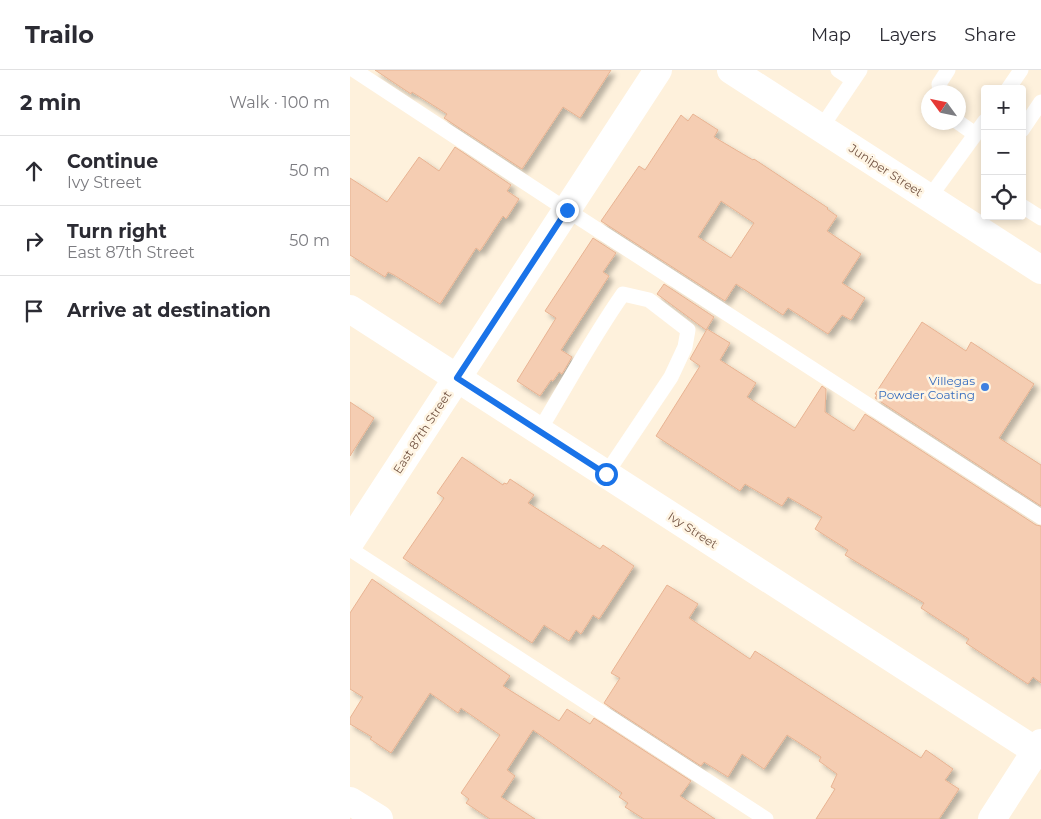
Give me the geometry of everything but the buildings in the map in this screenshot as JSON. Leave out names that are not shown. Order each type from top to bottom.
[{"type":"street","name":"East 87th Street","points":[[350,542],[658,70]]},
{"type":"street","name":"Juniper Street","points":[[731,70],[1041,270]]},
{"type":"street","name":"Ivy Street","points":[[350,308],[606,474],[1038,747]]},
{"type":"street","points":[[992,819],[1038,747]]},
{"type":"street","points":[[350,801],[379,819]]},
{"type":"lane","points":[[354,70],[1041,516]]},
{"type":"lane","points":[[821,128],[857,75],[838,70]]},
{"type":"lane","points":[[939,85],[948,70]]},
{"type":"lane","points":[[1011,85],[1021,70]]},
{"type":"lane","points":[[1026,124],[1041,102]]},
{"type":"lane","points":[[929,198],[981,126]]},
{"type":"lane","points":[[966,128],[975,134]]},
{"type":"lane","points":[[1026,209],[1041,218]]},
{"type":"lane","points":[[540,431],[605,319],[622,294],[649,300],[688,330],[685,347],[670,377],[606,474]]},
{"type":"lane","points":[[350,549],[766,819]]},
{"type":"place","name":"Villegas Powder Coating","points":[[985,387]]},
{"type":"route","points":[[567,210],[457,378],[606,474]]}]
